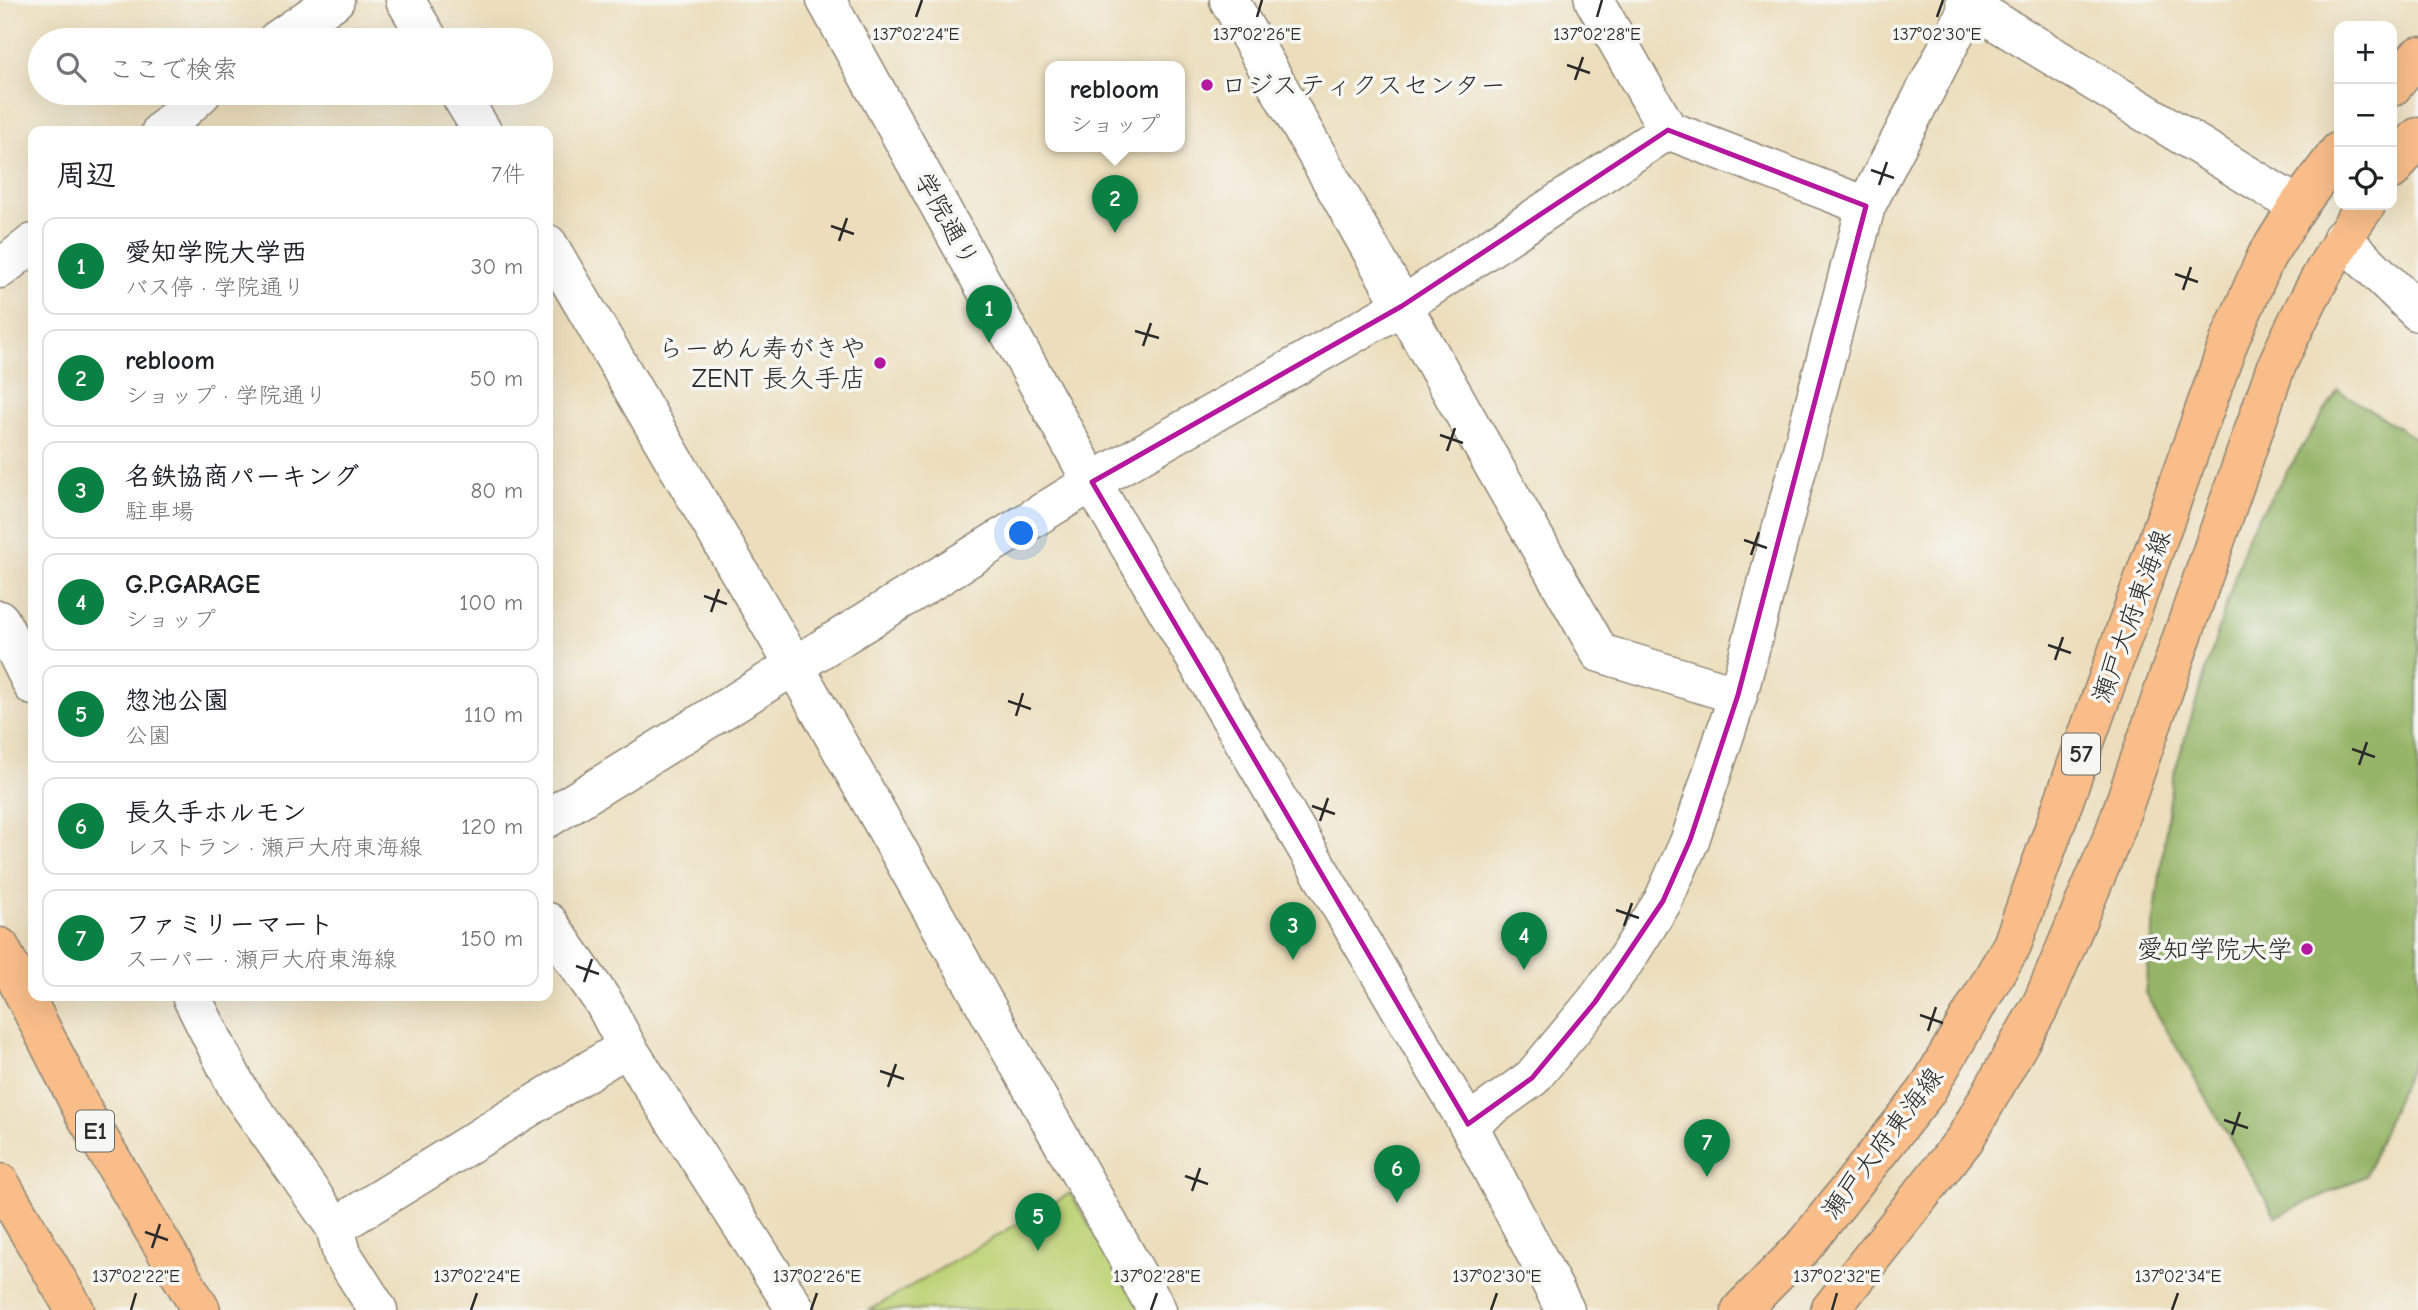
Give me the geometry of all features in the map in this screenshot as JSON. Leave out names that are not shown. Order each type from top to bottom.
[{"type":"main road","points":[[2395,84],[2418,57]]},
{"type":"main road","points":[[2397,164],[2418,137]]},
{"type":"main road","name":"瀬戸大府東海線","points":[[1741,1310],[1803,1247],[1926,1092],[2012,944],[2230,339],[2266,257],[2298,206],[2334,158]]},
{"type":"main road","name":"瀬戸大府東海線","points":[[1830,1310],[1965,1139],[2043,1002],[2115,831],[2275,369],[2309,296],[2342,238],[2362,210]]},
{"type":"main road","name":"E1","points":[[0,947],[84,1113],[201,1310]]},
{"type":"main road","points":[[0,1183],[75,1310]]},
{"type":"street","points":[[294,28],[335,0]]},
{"type":"street","points":[[405,0],[422,28]]},
{"type":"street","name":"学院通り","points":[[826,0],[1092,482],[1468,1124],[1564,1310]]},
{"type":"street","points":[[1228,0],[1600,653],[1738,695]]},
{"type":"street","points":[[1594,0],[1668,130],[1866,206]]},
{"type":"street","points":[[1468,1124],[1532,1078],[1595,1002],[1663,901],[1690,840],[1738,695],[1866,206],[1969,2],[2298,206]]},
{"type":"street","points":[[166,126],[189,105]]},
{"type":"street","points":[[466,105],[479,126]]},
{"type":"street","points":[[553,815],[1092,482],[1402,306],[1668,130]]},
{"type":"street","points":[[2342,238],[2418,312]]},
{"type":"street","points":[[0,269],[28,247]]},
{"type":"street","points":[[553,253],[795,667],[1157,1310]]},
{"type":"street","points":[[0,620],[28,676]]},
{"type":"street","points":[[553,929],[604,1003],[627,1047],[796,1310]]},
{"type":"street","points":[[194,1001],[238,1089],[335,1227],[342,1254],[377,1310]]},
{"type":"street","points":[[335,1227],[627,1047]]},
{"type":"highlighted area","points":[[1668,130],[1866,206],[1738,695],[1690,840],[1663,901],[1595,1002],[1532,1078],[1468,1124],[1092,482],[1402,306]]},
{"type":"green space","points":[[2338,390],[2418,440],[2418,1047],[2365,1176],[2276,1217],[2145,993],[2172,780],[2248,534]]},
{"type":"green space","points":[[1070,1193],[1141,1310],[870,1310]]},
{"type":"place","name":"ロジスティクスセンター","points":[[1207,85]]},
{"type":"place","name":"rebloom","points":[[1115,233]]},
{"type":"place","name":"愛知学院大学西","points":[[989,343]]},
{"type":"place","name":"らーめん寿がきや ZENT 長久手店","points":[[880,363]]},
{"type":"place","name":"愛知学院大学","points":[[2307,949]]},
{"type":"place","name":"名鉄協商パーキング","points":[[1293,960]]},
{"type":"place","name":"G.P.GARAGE","points":[[1524,970]]},
{"type":"place","name":"ファミリーマート","points":[[1707,1177]]},
{"type":"place","name":"長久手ホルモン","points":[[1397,1203]]},
{"type":"place","name":"惣池公園","points":[[1038,1251]]}]
